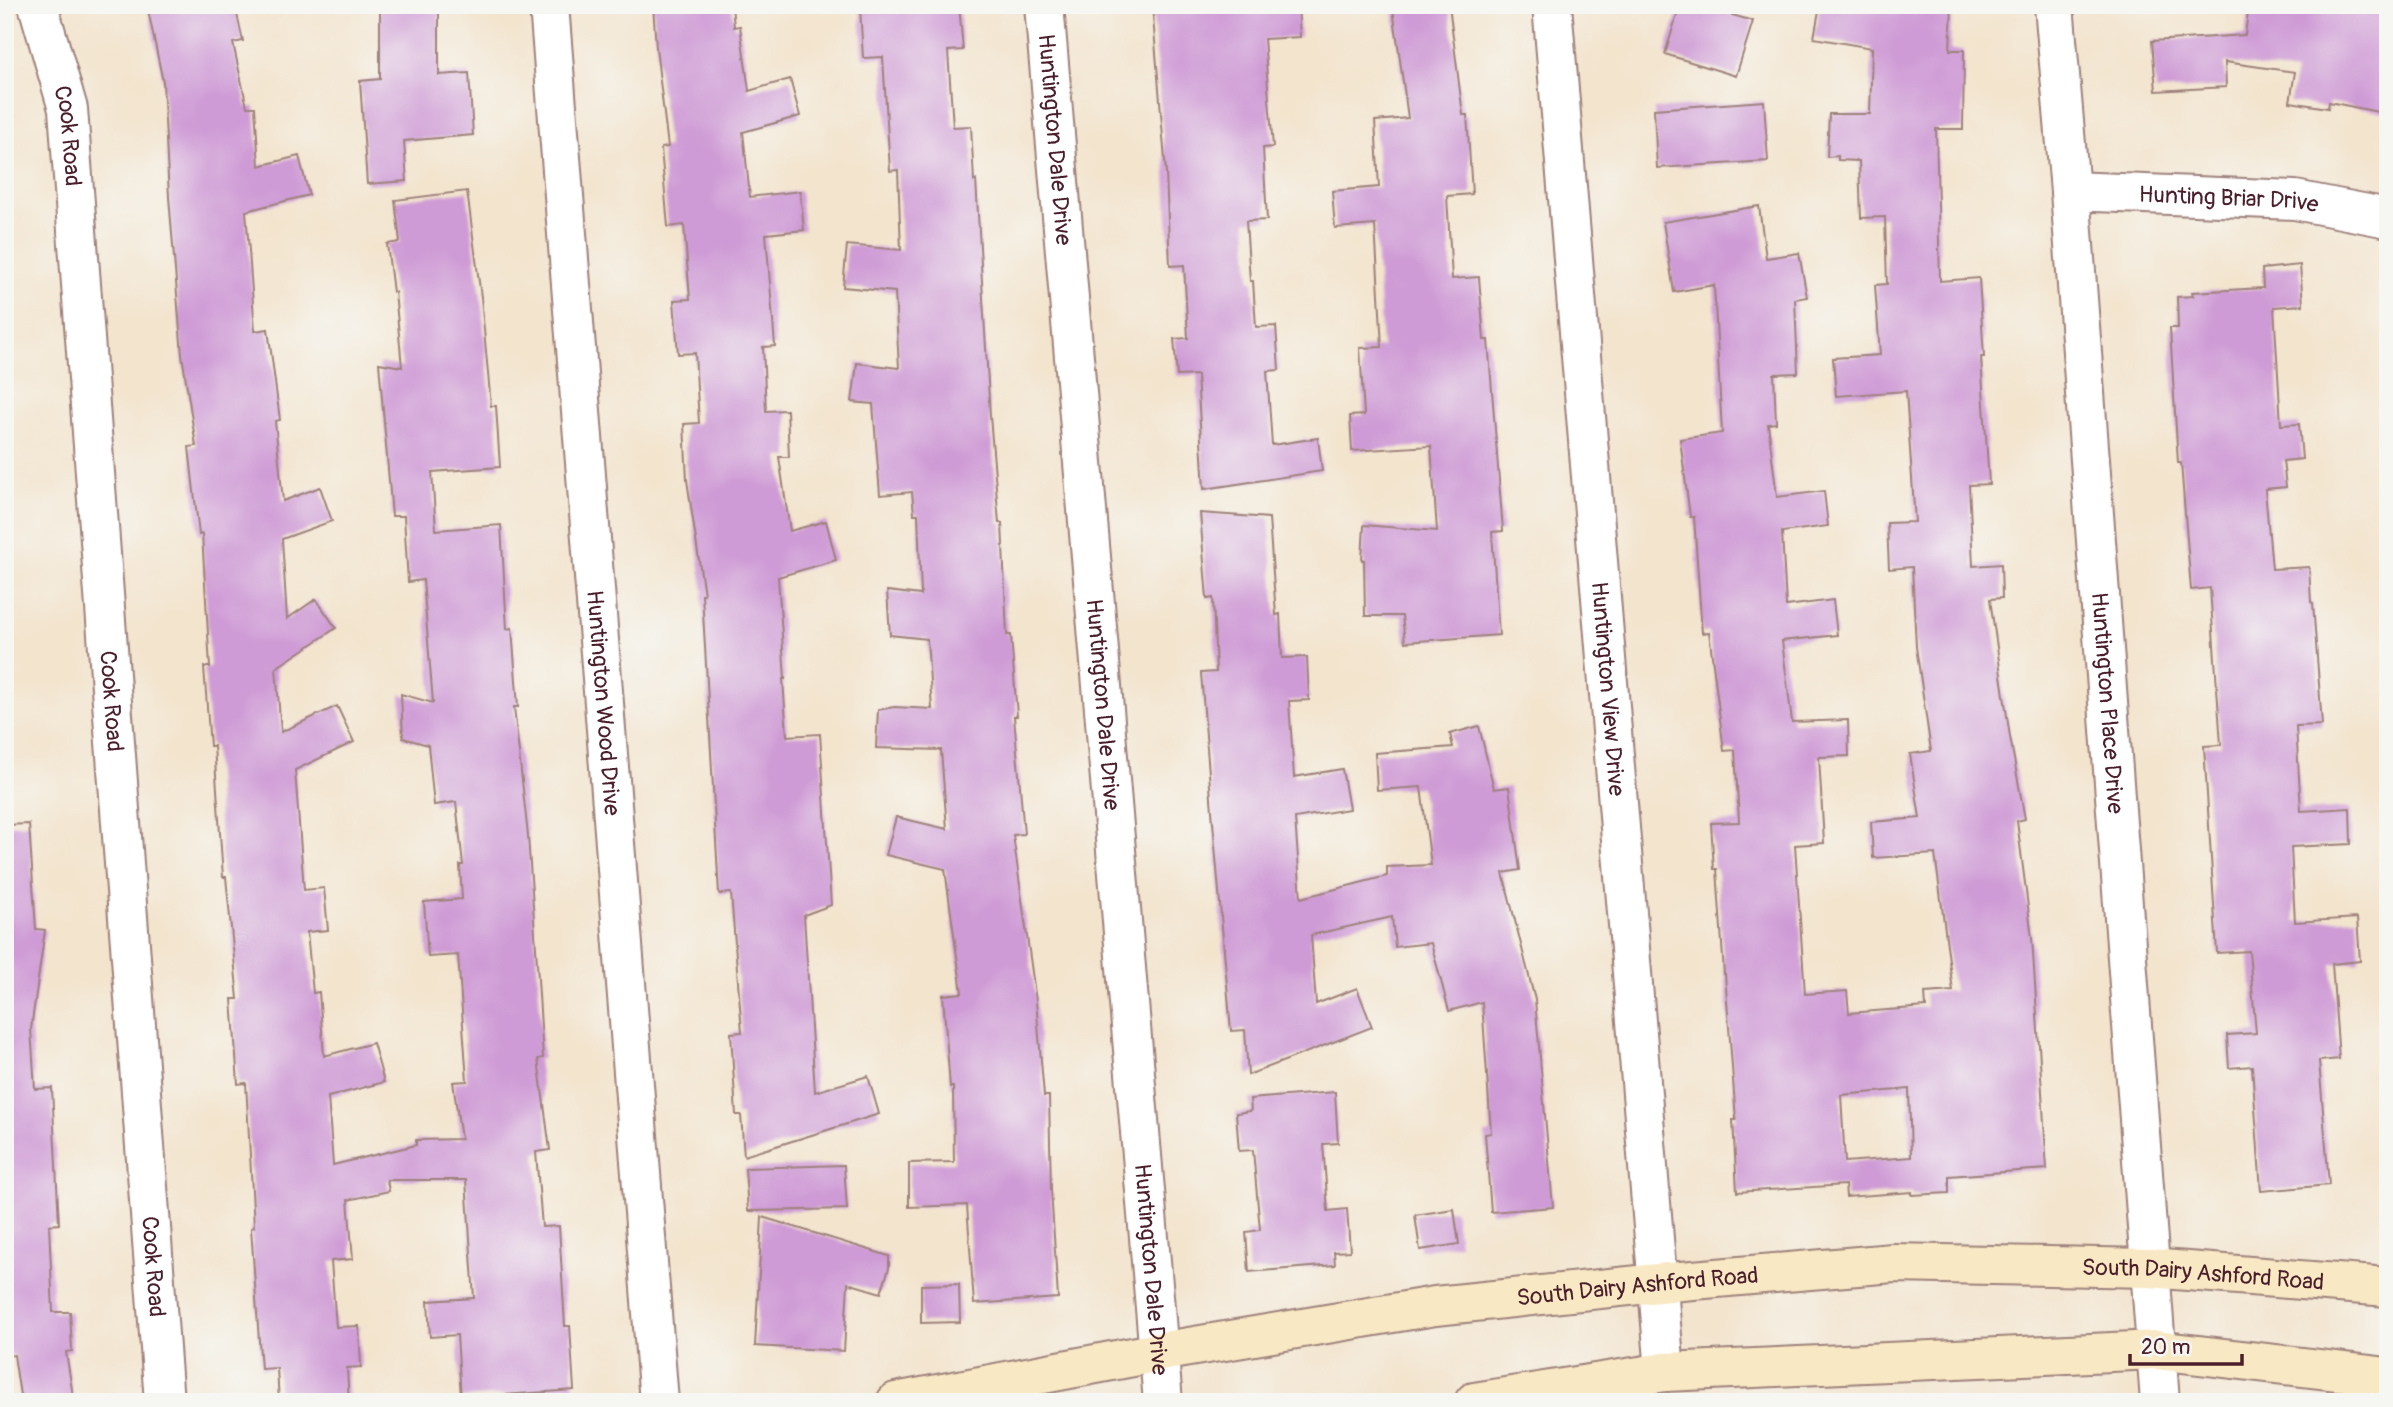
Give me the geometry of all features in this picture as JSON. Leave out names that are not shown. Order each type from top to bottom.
[{"type":"main road","name":"South Dairy Ashford Road","points":[[896,1402],[1159,1352],[1435,1306],[1893,1263],[2150,1268],[2388,1287]]},
{"type":"main road","points":[[1474,1402],[1665,1372],[2156,1350],[2388,1377]]},
{"type":"street","name":"Cook Road","points":[[38,5],[68,109],[164,1402]]},
{"type":"street","name":"Huntington Wood Drive","points":[[549,5],[659,1402]]},
{"type":"street","name":"Huntington Dale Drive","points":[[1044,5],[1163,1402]]},
{"type":"street","name":"Huntington View Drive","points":[[1552,5],[1665,1372]]},
{"type":"street","name":"Huntington Place Drive","points":[[2054,5],[2160,1402]]},
{"type":"street","name":"Hunting Briar Drive","points":[[2070,191],[2295,200],[2388,218]]},
{"type":"building","points":[[168,5],[235,5],[243,41],[233,43],[247,107],[255,107],[259,166],[299,156],[309,195],[246,211],[255,331],[268,329],[280,420],[275,421],[283,501],[320,487],[332,521],[282,539],[287,619],[316,599],[336,628],[276,668],[281,732],[337,706],[354,742],[295,770],[304,890],[324,888],[328,930],[307,932],[313,993],[319,992],[324,1056],[373,1043],[384,1082],[328,1097],[333,1165],[416,1145],[416,1140],[461,1139],[453,1082],[467,1081],[458,955],[428,957],[424,902],[462,899],[460,865],[463,865],[456,802],[434,805],[428,745],[403,738],[401,694],[433,703],[423,580],[408,582],[404,516],[392,516],[379,363],[402,367],[395,292],[387,244],[400,242],[395,200],[467,191],[481,297],[491,406],[496,406],[500,467],[432,472],[436,530],[501,525],[507,629],[512,628],[518,707],[514,707],[528,836],[536,948],[543,1058],[538,1059],[550,1150],[536,1152],[542,1227],[559,1226],[565,1326],[570,1326],[574,1390],[461,1398],[457,1335],[430,1337],[428,1301],[474,1298],[466,1180],[387,1180],[389,1191],[348,1200],[353,1259],[331,1261],[336,1327],[359,1326],[361,1367],[347,1368],[349,1402],[279,1402],[277,1368],[261,1369],[251,1228],[254,1227],[246,1083],[238,1084],[232,999],[238,999],[226,877],[223,877],[214,746],[210,746],[204,667],[210,667],[202,534],[199,535],[189,447],[196,446],[182,355],[163,82],[148,10]]},
{"type":"building","points":[[380,5],[439,5],[439,75],[469,73],[473,135],[404,141],[407,181],[367,184],[360,81],[380,79]]},
{"type":"building","points":[[653,5],[732,5],[734,27],[740,26],[749,91],[790,79],[800,116],[743,132],[750,197],[800,191],[804,230],[766,234],[775,346],[763,347],[766,411],[787,410],[789,457],[779,457],[790,531],[826,521],[836,560],[778,577],[787,736],[820,734],[831,905],[804,915],[815,1092],[868,1076],[879,1114],[744,1156],[741,1115],[736,1115],[731,1033],[742,1032],[731,893],[719,894],[704,594],[687,480],[684,424],[699,423],[695,353],[678,354],[674,300],[690,299],[684,225],[668,227],[661,148],[668,147]]},
{"type":"building","points":[[959,5],[963,50],[948,51],[953,127],[971,126],[974,181],[976,180],[990,416],[999,523],[1002,523],[1007,635],[1011,635],[1017,716],[1014,716],[1024,834],[1013,835],[1036,1001],[1044,1096],[1049,1096],[1051,1190],[1058,1298],[974,1304],[967,1205],[909,1207],[909,1163],[954,1162],[953,1087],[950,1087],[943,995],[962,993],[945,869],[886,855],[896,817],[947,829],[941,750],[876,748],[878,710],[894,707],[932,709],[927,639],[890,635],[887,591],[921,595],[918,514],[914,514],[912,492],[880,495],[873,404],[852,402],[857,363],[899,368],[895,292],[843,287],[847,245],[901,250],[898,170],[890,171],[883,57],[863,58],[860,7]]},
{"type":"building","points":[[1152,5],[1298,5],[1300,37],[1264,39],[1273,147],[1263,148],[1267,220],[1246,221],[1256,327],[1276,326],[1279,370],[1267,371],[1272,445],[1318,438],[1322,471],[1204,489],[1197,375],[1177,376],[1174,339],[1188,338],[1184,265],[1170,266],[1166,173]]},
{"type":"building","points":[[1419,5],[1449,5],[1463,115],[1467,115],[1472,194],[1447,196],[1452,279],[1479,277],[1484,340],[1488,340],[1503,531],[1492,532],[1499,635],[1405,642],[1402,616],[1365,616],[1362,560],[1364,525],[1437,531],[1431,446],[1352,451],[1350,416],[1364,415],[1360,348],[1382,347],[1375,225],[1335,228],[1332,191],[1379,187],[1375,121],[1408,118],[1393,9]]},
{"type":"building","points":[[1680,5],[1732,5],[1729,14],[1753,21],[1736,76],[1665,54]]},
{"type":"building","points":[[1820,5],[1952,5],[1950,50],[1964,50],[1963,129],[1936,129],[1940,281],[1979,278],[1989,484],[1969,485],[1973,566],[2001,564],[2002,598],[1990,599],[2025,819],[2017,821],[2032,938],[2047,1169],[1949,1176],[1949,1193],[1912,1195],[1912,1192],[1846,1197],[1845,1185],[1737,1192],[1733,1120],[1736,1120],[1717,869],[1714,869],[1711,823],[1739,822],[1735,750],[1724,751],[1709,632],[1702,633],[1694,517],[1690,517],[1680,439],[1722,433],[1714,285],[1674,292],[1663,222],[1759,206],[1766,258],[1799,253],[1807,297],[1795,299],[1798,373],[1774,374],[1776,423],[1768,424],[1777,497],[1824,491],[1828,526],[1782,532],[1786,606],[1833,600],[1837,635],[1782,641],[1792,722],[1848,720],[1849,756],[1819,757],[1824,843],[1795,845],[1805,994],[1847,991],[1849,1013],[1926,1007],[1925,993],[1953,991],[1935,854],[1873,858],[1871,822],[1920,818],[1910,754],[1931,751],[1916,647],[1912,567],[1889,569],[1887,523],[1915,522],[1906,391],[1836,396],[1833,358],[1880,355],[1875,285],[1887,284],[1885,217],[1861,218],[1859,161],[1838,160],[1838,156],[1827,157],[1829,114],[1870,114],[1872,48],[1814,38]],"holes":[[[1909,1089],[1911,1157],[1845,1162],[1841,1095]]]},
{"type":"building","points":[[2249,5],[2388,5],[2388,114],[2329,102],[2328,108],[2290,102],[2295,72],[2225,62],[2226,87],[2156,91],[2152,41],[2245,35]]},
{"type":"building","points":[[1764,101],[1768,161],[1657,168],[1654,109]]},
{"type":"building","points":[[2300,265],[2303,305],[2274,307],[2281,425],[2299,424],[2302,459],[2283,461],[2286,487],[2265,489],[2272,569],[2309,567],[2322,725],[2296,726],[2301,811],[2350,808],[2351,844],[2291,847],[2295,922],[2357,918],[2360,961],[2332,964],[2339,1059],[2319,1061],[2329,1185],[2261,1191],[2252,1066],[2229,1068],[2227,1035],[2256,1033],[2249,951],[2217,953],[2204,746],[2221,745],[2210,588],[2191,590],[2181,463],[2178,463],[2170,328],[2178,328],[2177,297],[2193,296],[2192,292],[2263,288],[2262,269]]},
{"type":"building","points":[[1200,513],[1269,518],[1282,658],[1307,657],[1309,700],[1289,701],[1294,777],[1342,769],[1349,809],[1295,818],[1301,898],[1387,876],[1387,867],[1431,865],[1421,787],[1377,790],[1375,753],[1453,747],[1450,734],[1479,726],[1494,789],[1509,787],[1520,870],[1503,873],[1535,1000],[1553,1207],[1491,1212],[1485,1134],[1491,1133],[1482,1002],[1449,1011],[1431,943],[1395,947],[1392,917],[1311,935],[1316,1004],[1357,988],[1372,1027],[1248,1075],[1245,1030],[1231,1031],[1212,811],[1201,673],[1216,672],[1213,598],[1207,599]]},
{"type":"building","points":[[29,824],[36,929],[45,930],[31,1029],[35,1089],[52,1088],[59,1224],[49,1225],[53,1312],[70,1312],[72,1351],[66,1352],[74,1402],[21,1402],[14,1355],[5,1356],[5,825]]},
{"type":"building","points":[[1335,1092],[1338,1143],[1323,1144],[1328,1211],[1347,1209],[1350,1251],[1334,1252],[1335,1265],[1249,1272],[1246,1232],[1260,1230],[1253,1150],[1239,1151],[1236,1113],[1251,1111],[1250,1099]]},
{"type":"building","points":[[844,1165],[847,1209],[748,1211],[745,1168]]},
{"type":"building","points":[[1454,1209],[1459,1244],[1420,1250],[1415,1215]]},
{"type":"building","points":[[762,1217],[889,1256],[889,1268],[881,1293],[848,1283],[844,1351],[755,1346]]},
{"type":"building","points":[[959,1284],[960,1322],[921,1323],[921,1285]]}]
